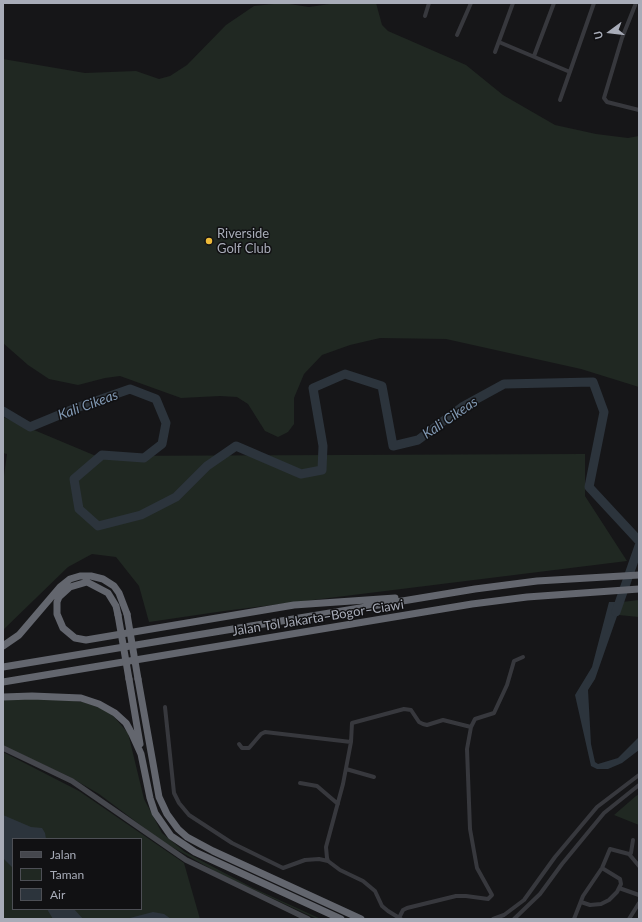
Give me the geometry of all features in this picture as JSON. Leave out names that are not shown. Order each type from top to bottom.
[{"type":"highway","name":"Jalan Tol Jakarta–Bogor–Ciawi","points":[[3,667],[436,595],[537,581],[639,574]]},
{"type":"highway","points":[[3,646],[19,635],[60,586],[70,579],[80,576],[91,576],[103,579],[114,586],[119,593],[126,614],[159,797],[167,814],[178,829],[213,851],[361,919]]},
{"type":"highway","points":[[341,919],[195,852],[171,836],[155,813],[150,798],[141,754],[129,679],[118,615],[116,606],[108,593],[87,582],[70,587],[59,597],[57,602],[57,614],[63,628],[70,636],[80,640],[86,640],[294,605],[436,595]]},
{"type":"highway","name":"Jalan Tol Jakarta–Bogor–Ciawi","points":[[3,682],[472,604],[585,592],[639,589]]},
{"type":"highway","points":[[3,697],[81,698],[99,704],[115,713],[126,723],[141,754]]},
{"type":"main road","points":[[3,748],[72,781],[186,860],[308,919]]},
{"type":"street","points":[[425,16],[429,3]]},
{"type":"street","points":[[457,35],[470,3]]},
{"type":"street","points":[[495,52],[513,3]]},
{"type":"street","points":[[534,56],[554,3]]},
{"type":"street","points":[[560,100],[594,3]]},
{"type":"street","points":[[636,3],[622,38],[604,98],[607,102],[639,110]]},
{"type":"street","points":[[498,42],[570,72]]},
{"type":"street","points":[[165,707],[174,793],[179,803],[189,815],[232,843],[282,868],[305,860],[319,859],[328,861],[340,870],[363,881],[375,891],[382,906],[400,918],[403,910],[456,896],[466,896],[488,900],[492,895],[477,868],[470,828],[467,749],[475,719],[494,713],[507,685],[514,661],[522,657]]},
{"type":"street","points":[[328,861],[326,847],[346,769],[351,742],[351,725],[353,722],[404,709],[411,710],[419,722],[426,725],[443,720],[472,727]]},
{"type":"street","points":[[240,744],[242,748],[249,748],[261,734],[265,732],[351,742]]},
{"type":"street","points":[[346,769],[374,777]]},
{"type":"street","points":[[492,919],[504,915],[524,900],[555,857],[597,807],[639,776]]},
{"type":"street","points":[[300,783],[316,786],[338,804]]},
{"type":"street","points":[[514,919],[540,894],[562,864],[604,813],[639,785]]},
{"type":"street","points":[[597,807],[604,813]]},
{"type":"street","points":[[629,854],[631,853],[633,840]]},
{"type":"street","points":[[574,919],[586,889],[602,868],[610,849],[629,854],[639,866]]},
{"type":"street","points":[[581,902],[590,905],[601,904],[609,900],[619,888],[621,884],[620,879],[602,868]]},
{"type":"street","points":[[619,888],[639,895]]},
{"type":"street","points":[[629,919],[639,903]]},
{"type":"green space","name":"Riverside Golf Club","points":[[283,3],[309,7],[337,3],[376,3],[382,25],[388,31],[466,65],[503,95],[555,125],[596,134],[628,138],[639,136],[639,387],[581,369],[446,339],[380,338],[350,345],[322,355],[304,374],[294,398],[294,424],[288,432],[278,437],[265,431],[248,404],[237,397],[220,396],[181,398],[120,376],[78,385],[49,379],[28,365],[3,343],[3,59],[85,73],[136,71],[159,79],[170,76],[187,65],[226,25],[254,6]]},
{"type":"green space","points":[[3,417],[96,456],[585,454],[585,496],[627,561],[224,611],[149,622],[139,586],[116,557],[92,554],[68,567],[3,630],[3,483],[7,454],[3,453]]},
{"type":"green space","points":[[639,600],[639,617],[619,615],[622,602]]},
{"type":"green space","points":[[46,698],[83,702],[109,711],[128,733],[144,799],[162,833],[185,852],[253,888],[321,919],[317,919],[220,874],[163,842],[99,794],[70,777],[3,746],[3,699]]},
{"type":"green space","points":[[3,752],[79,791],[184,863],[200,919],[3,919]]},
{"type":"green space","points":[[639,794],[639,825],[614,815],[636,796]]},
{"type":"water","points":[[609,602],[622,602],[595,679],[588,690],[591,744],[595,762],[598,764],[618,758],[639,737],[639,750],[622,763],[608,769],[597,769],[591,766],[575,695],[592,667]]},
{"type":"water","points":[[3,815],[31,827],[42,828],[46,838],[12,838],[12,867],[3,858]]},
{"type":"water","points":[[48,910],[75,910],[83,919],[53,919]]},
{"type":"water","points":[[153,912],[164,914],[171,919],[126,919]]},
{"type":"waterway","name":"Kali Cikeas","points":[[3,411],[30,427],[76,408],[130,389],[156,399],[166,423],[162,444],[144,458],[102,455],[74,479],[79,509],[98,526],[141,515],[176,497],[207,466],[236,446],[301,474],[322,470],[323,446],[313,388],[345,374],[382,386],[393,446],[418,440],[462,407],[504,384],[593,382],[604,412],[589,487],[639,541]]},
{"type":"waterway","name":"Kali Cikeas","points":[[616,612],[639,546]]},
{"type":"place","name":"Riverside Golf Club","points":[[209,241]]}]
